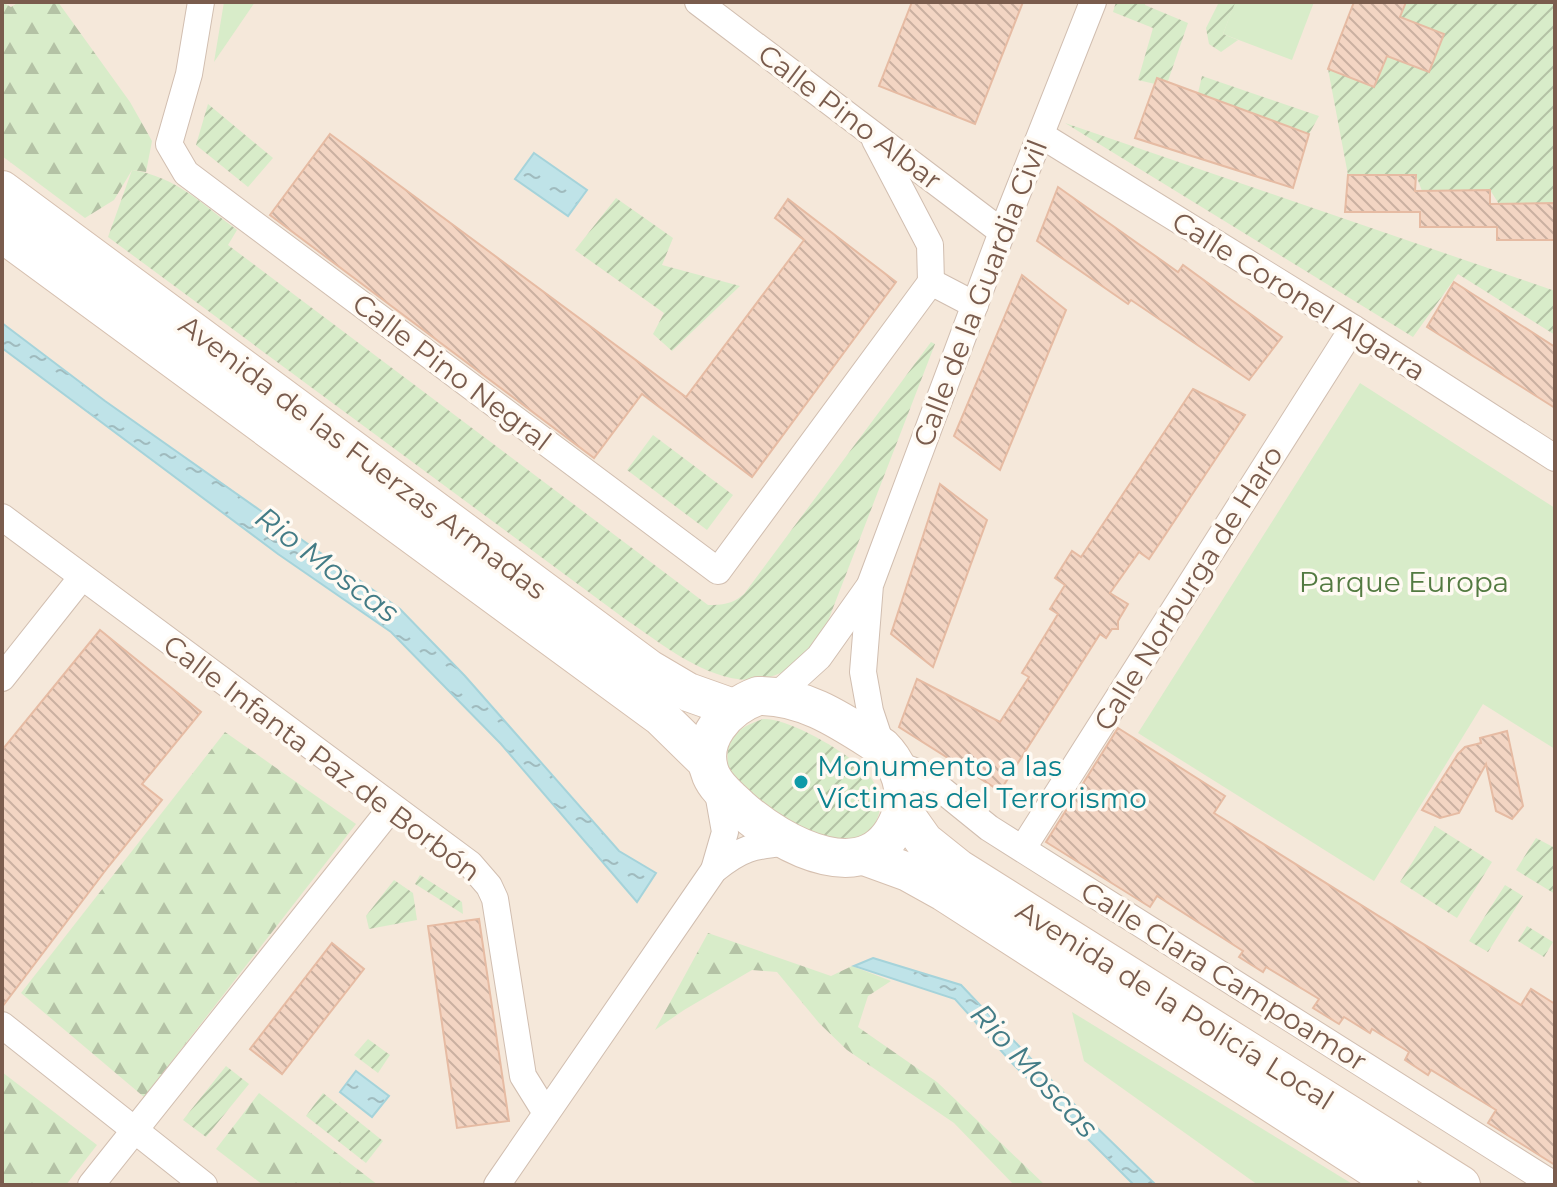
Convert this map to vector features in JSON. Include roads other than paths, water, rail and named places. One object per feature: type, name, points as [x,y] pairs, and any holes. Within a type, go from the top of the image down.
[{"type":"main road","name":"Avenida de las Fuerzas Armadas","points":[[2,190],[649,669],[688,692],[733,708]]},
{"type":"main road","name":"Avenida de las Fuerzas Armadas","points":[[2,233],[661,717],[712,774]]},
{"type":"main road","points":[[758,696],[776,696],[792,699],[825,713],[890,756],[902,784],[902,810],[887,837],[864,856],[843,859],[827,857],[791,842],[752,818],[712,774],[711,738],[733,708],[758,696]]},
{"type":"main road","name":"Avenida de la Policía Local","points":[[902,810],[924,841],[968,875],[1461,1185]]},
{"type":"main road","name":"Avenida de la Policía Local","points":[[864,856],[908,872],[944,892],[1399,1185]]},
{"type":"street","name":"Calle Pino Negral","points":[[201,2],[189,74],[169,144],[186,173],[718,571]]},
{"type":"street","name":"Calle Pino Albar","points":[[698,2],[1002,232]]},
{"type":"street","name":"Calle de la Guardia Civil","points":[[776,696],[819,657],[870,585],[1002,232],[1093,2]]},
{"type":"street","points":[[871,133],[930,245],[931,282],[975,305]]},
{"type":"street","name":"Calle Coronel Algarra","points":[[1041,135],[1353,328],[1555,458]]},
{"type":"street","name":"Calle de la Guardia Civil","points":[[718,571],[931,282]]},
{"type":"street","name":"Calle Norburga de Haro","points":[[1023,848],[1353,328]]},
{"type":"street","name":"Calle Infanta Paz de Borbón","points":[[2,517],[470,864],[489,886],[499,916],[523,1076],[546,1113]]},
{"type":"street","points":[[2,678],[82,577]]},
{"type":"street","name":"Calle de la Guardia Civil","points":[[870,585],[863,672],[870,711],[890,756]]},
{"type":"street","name":"Calle Clara Campoamor","points":[[890,756],[921,773],[989,828],[1554,1185]]},
{"type":"street","points":[[497,1185],[714,870],[725,832],[712,774]]},
{"type":"street","points":[[91,1185],[392,807]]},
{"type":"street","points":[[714,870],[752,846],[791,842]]},
{"type":"street","points":[[2,1025],[204,1185]]},
{"type":"water","points":[[534,153],[587,190],[568,216],[515,179]]},
{"type":"water","name":"Rio Moscas","points":[[2,323],[105,401],[400,609],[465,676],[619,851],[656,873],[637,902],[501,744],[391,632],[278,554],[2,348]]},
{"type":"water","name":"Rio Moscas","points":[[873,958],[961,985],[1089,1120],[1156,1185],[1134,1185],[1013,1064],[955,999],[854,966]]},
{"type":"water","points":[[356,1071],[389,1096],[372,1117],[340,1092]]},
{"type":"place","name":"Monumento a las Víctimas del Terrorismo","points":[[801,782]]},
{"type":"park label","name":"Parque Europa","points":[[1404,582]]}]
